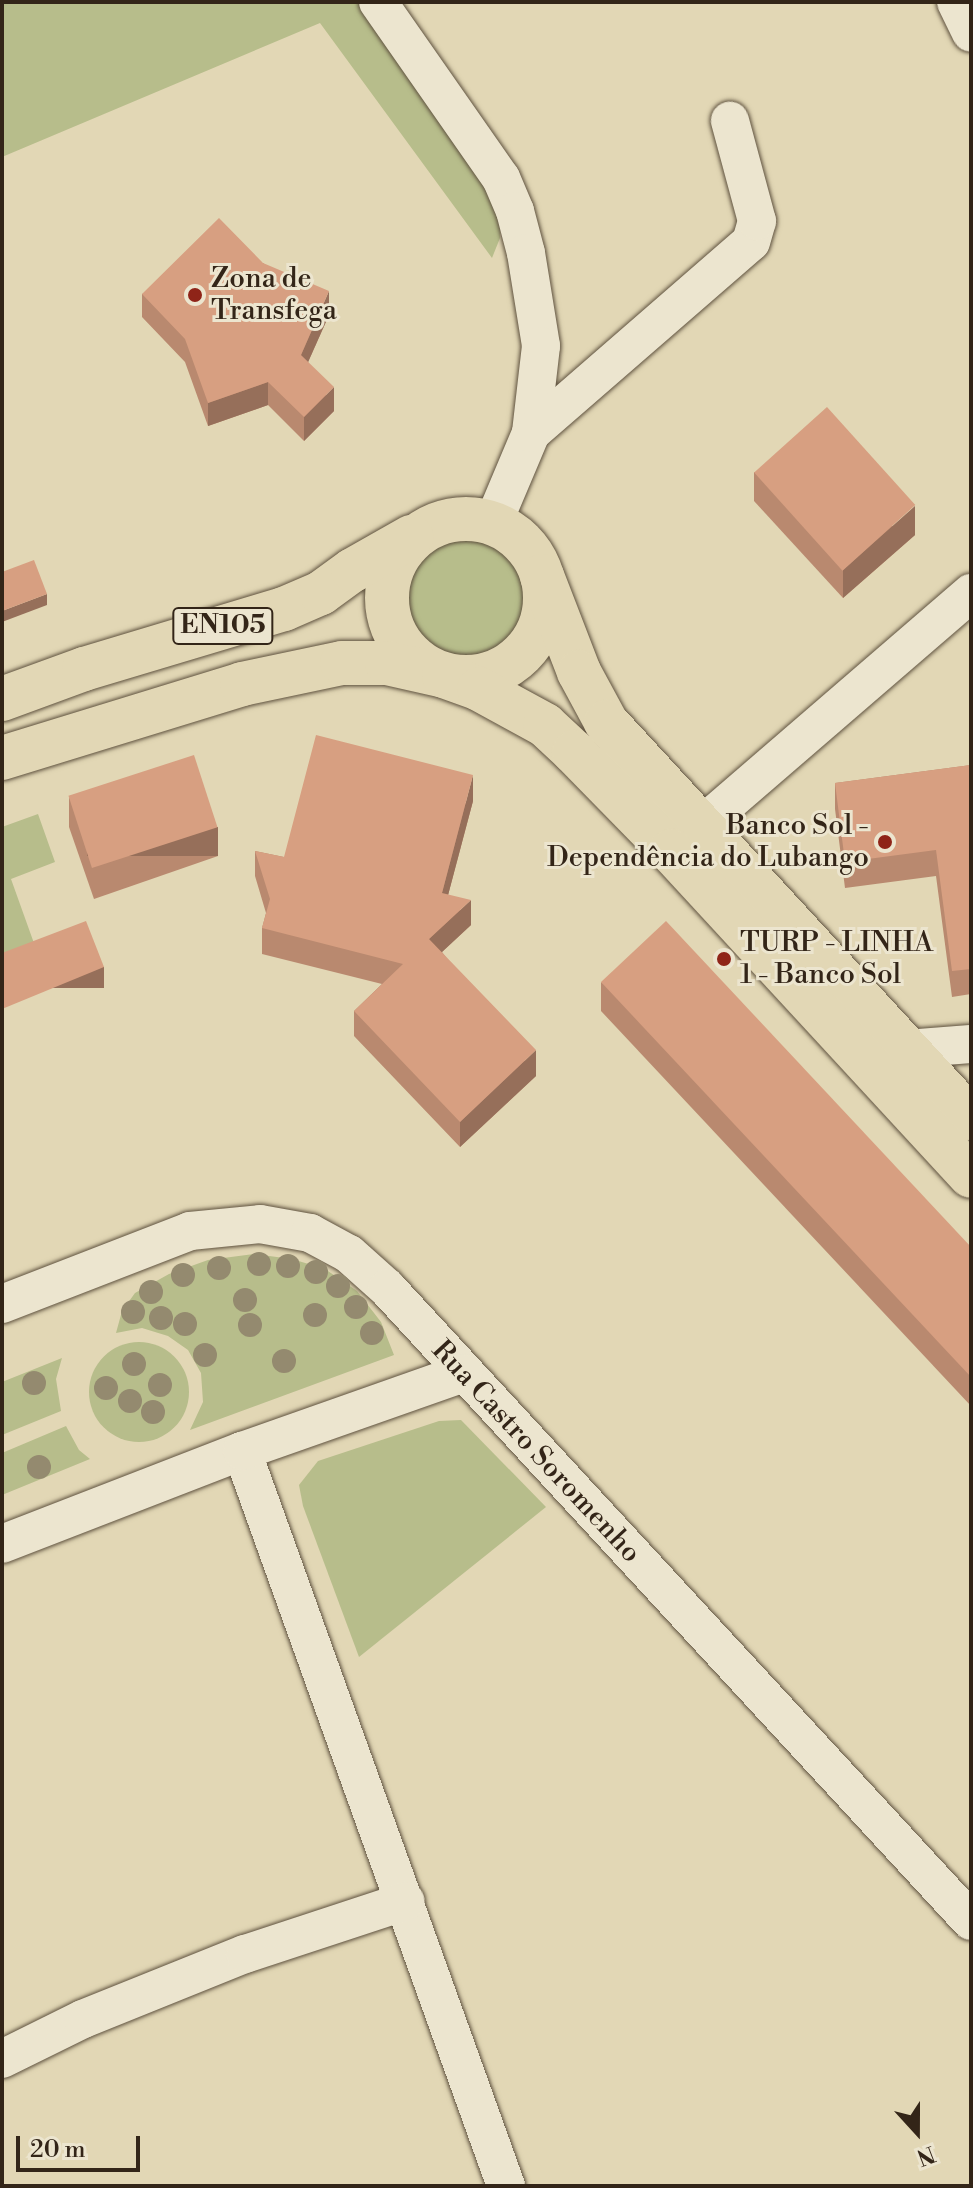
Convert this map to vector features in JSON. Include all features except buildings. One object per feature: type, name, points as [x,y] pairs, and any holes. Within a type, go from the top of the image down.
[{"type":"main road","name":"EN105","points":[[2,699],[84,669],[284,609],[321,593],[381,552],[431,526],[451,520],[473,519],[493,523]]},
{"type":"main road","points":[[493,523],[524,544],[542,576],[579,672],[606,722],[971,1119]]},
{"type":"main road","name":"EN105","points":[[431,526],[413,538],[399,554],[390,574],[388,616],[395,636],[408,653],[444,676],[487,674],[522,653],[543,617],[542,576]]},
{"type":"main road","name":"EN105","points":[[2,758],[289,671],[342,663],[387,663],[444,676],[514,705],[545,725],[671,851],[971,1176]]},
{"type":"street","points":[[378,2],[501,178],[515,211],[534,290],[541,346],[531,433],[493,523]]},
{"type":"street","points":[[956,2],[971,33]]},
{"type":"street","points":[[531,433],[751,242],[757,221],[730,121]]},
{"type":"street","points":[[701,826],[971,593]]},
{"type":"street","points":[[906,1049],[971,1044]]},
{"type":"street","name":"Rua Castro Soromenho","points":[[2,1304],[190,1231],[260,1224],[310,1233],[349,1254],[387,1288],[971,1921]]},
{"type":"street","points":[[2,1544],[242,1451],[463,1373]]},
{"type":"street","points":[[242,1451],[506,2186]]},
{"type":"street","points":[[2,2059],[83,2019],[245,1954],[406,1901]]},
{"type":"green space","points":[[2,2],[367,2],[491,179],[500,222],[500,238],[492,258],[320,23],[2,157]]},
{"type":"green space","points":[[464,534],[488,539],[509,553],[523,574],[528,598],[523,622],[509,643],[488,657],[464,662],[440,657],[419,643],[405,622],[400,598],[405,574],[419,553],[440,539]]},
{"type":"green space","points":[[38,814],[55,862],[11,879],[35,946],[2,958],[2,827]]},
{"type":"green space","points":[[254,1254],[292,1259],[325,1269],[357,1291],[381,1322],[394,1355],[190,1430],[203,1402],[201,1373],[188,1350],[168,1336],[142,1328],[116,1333],[122,1311],[135,1293],[169,1274],[208,1260]]},
{"type":"green space","points":[[139,1342],[158,1346],[174,1357],[185,1373],[189,1392],[185,1411],[174,1427],[158,1438],[139,1442],[120,1438],[104,1427],[93,1411],[89,1392],[93,1373],[104,1357],[120,1346]]},
{"type":"green space","points":[[62,1358],[56,1379],[61,1411],[2,1435],[2,1382]]},
{"type":"green space","points":[[461,1420],[546,1507],[359,1657],[303,1506],[299,1485],[318,1461],[439,1421]]},
{"type":"green space","points":[[66,1426],[79,1450],[90,1459],[2,1495],[2,1453]]},
{"type":"place","name":"Zona de Transfega","points":[[195,295]]},
{"type":"place","name":"Banco Sol - Dependência do Lubango","points":[[885,842]]},
{"type":"place","name":"TURP - LINHA 1 - Banco Sol","points":[[724,959]]}]
